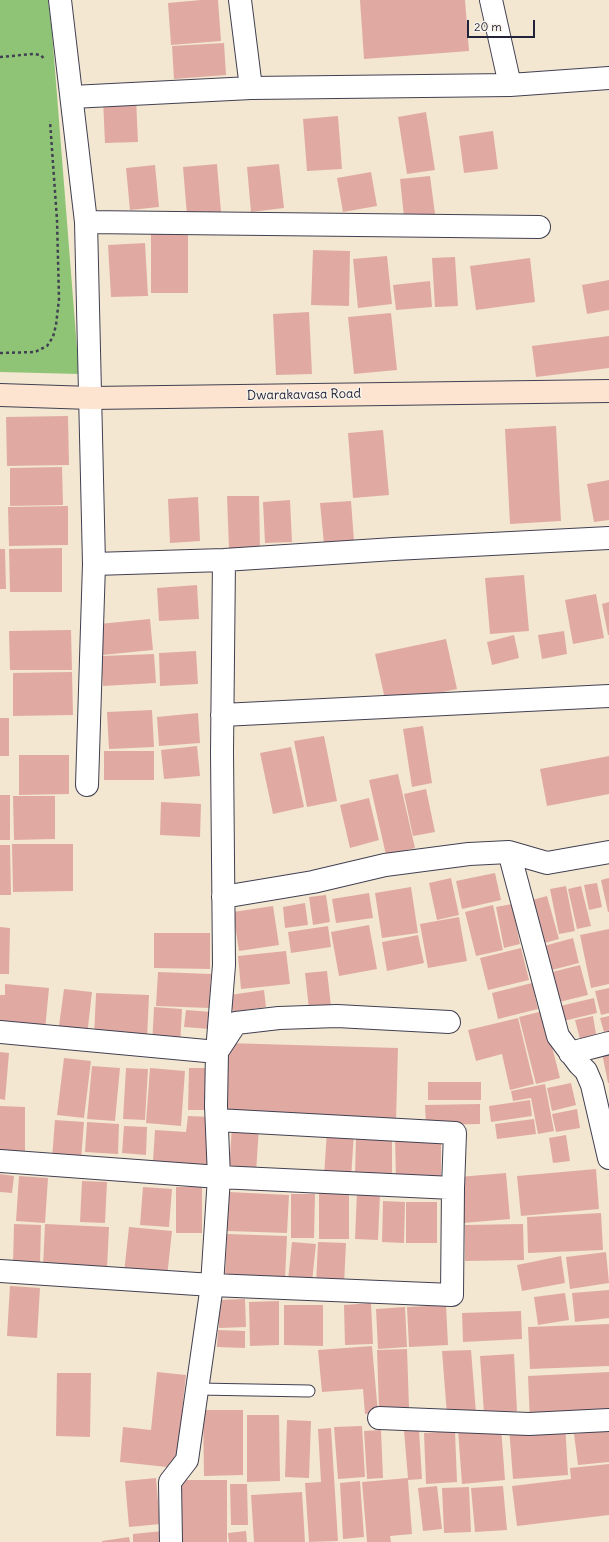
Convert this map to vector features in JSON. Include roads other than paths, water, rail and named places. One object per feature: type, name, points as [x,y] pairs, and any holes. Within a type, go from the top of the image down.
[{"type":"street","points":[[60,0],[86,222],[94,564],[87,785]]},
{"type":"street","points":[[240,0],[251,88]]},
{"type":"street","points":[[491,0],[510,85]]},
{"type":"street","points":[[72,98],[251,88],[510,85],[609,78]]},
{"type":"street","points":[[86,222],[539,227]]},
{"type":"street","name":"Dwarakavasa Road","points":[[0,395],[91,398],[609,391]]},
{"type":"street","points":[[94,564],[224,560],[394,549],[609,538]]},
{"type":"street","points":[[171,1542],[170,1482],[187,1460],[212,1285],[220,1177],[217,1120],[217,1052],[224,965],[222,715],[224,560]]},
{"type":"street","points":[[222,715],[609,696]]},
{"type":"street","points":[[223,896],[312,882],[386,865],[469,854],[509,852],[547,863],[609,852]]},
{"type":"street","points":[[509,852],[558,1036],[570,1053],[586,1071],[592,1085],[609,1158]]},
{"type":"street","points":[[217,1052],[236,1022],[278,1018],[337,1016],[448,1022]]},
{"type":"street","points":[[0,1032],[217,1052]]},
{"type":"street","points":[[570,1053],[609,1043]]},
{"type":"street","points":[[0,1271],[212,1285],[452,1295],[454,1133],[217,1120]]},
{"type":"street","points":[[0,1161],[220,1177],[453,1188]]},
{"type":"street","points":[[379,1418],[529,1424],[609,1420]]},
{"type":"lane","points":[[198,1389],[310,1391]]}]
